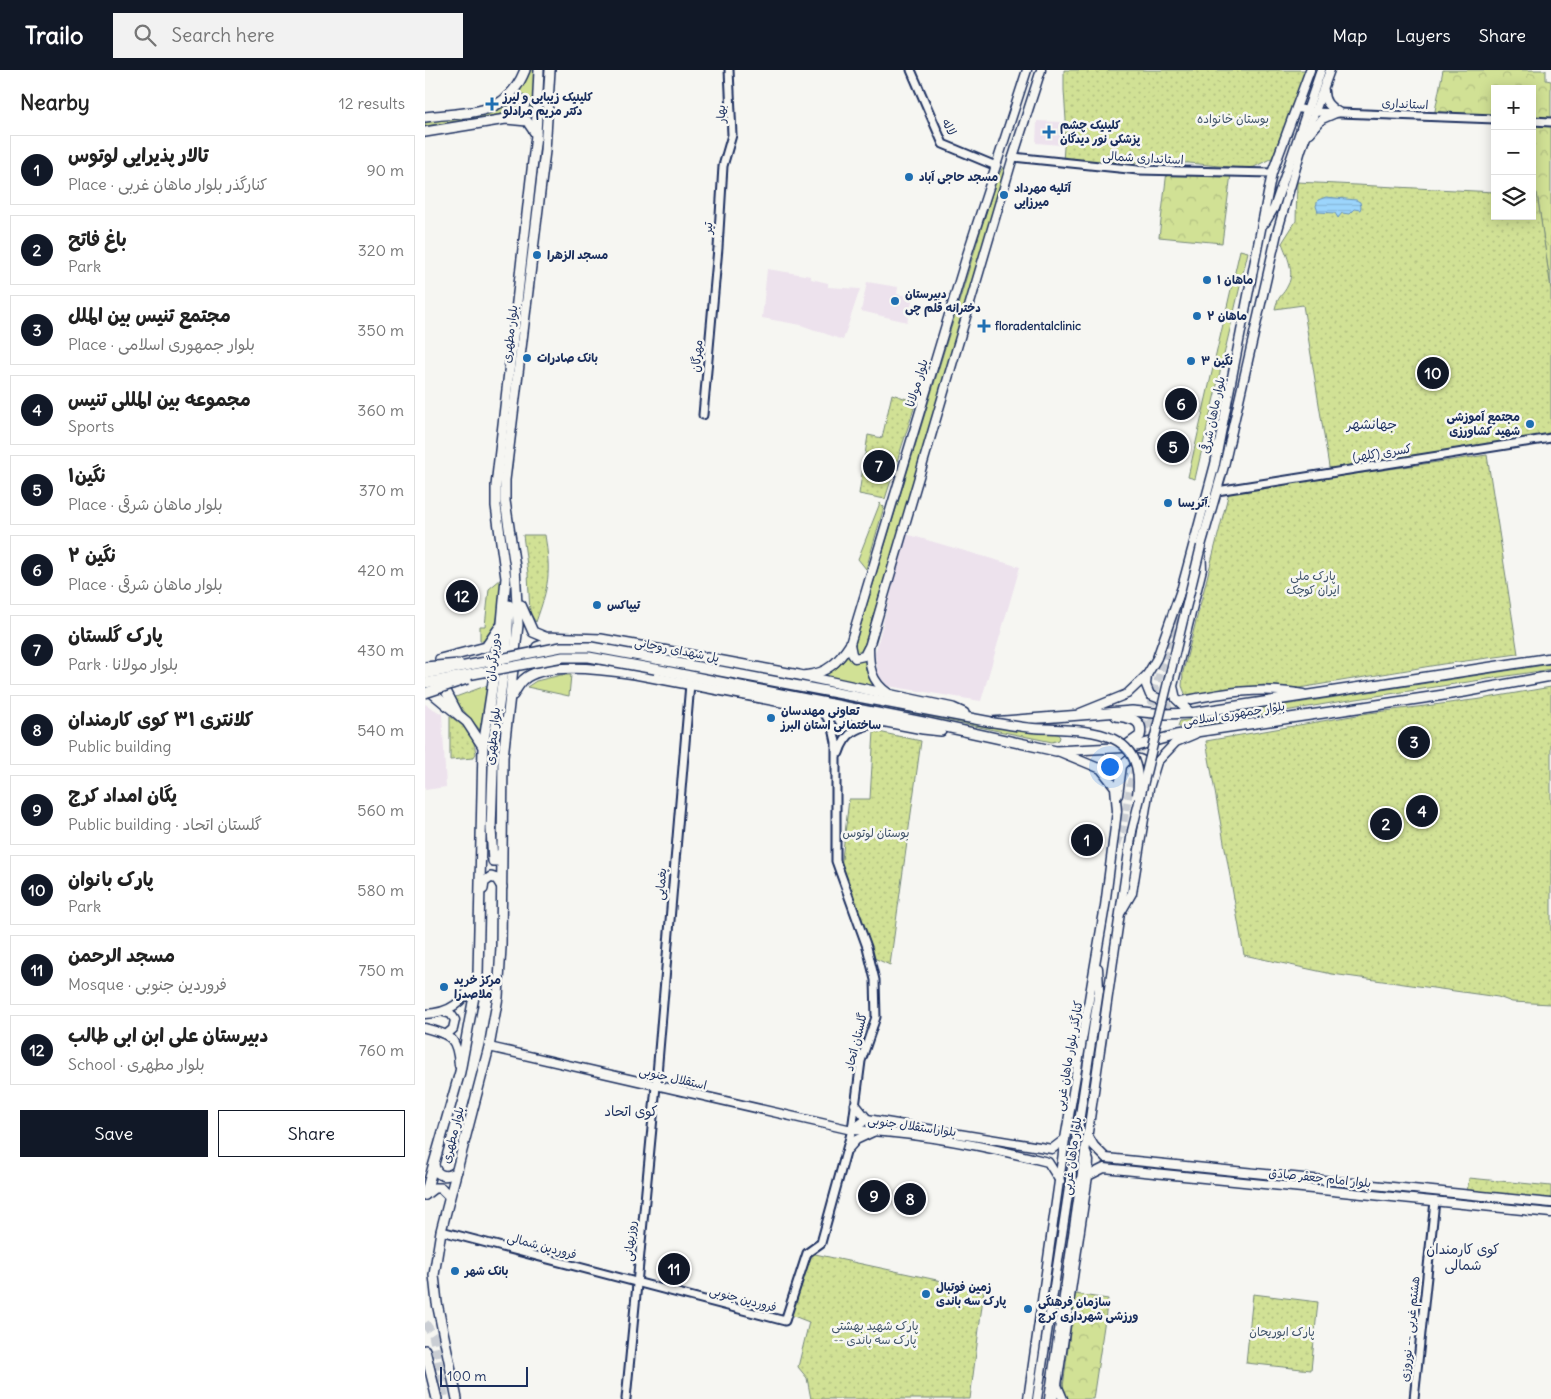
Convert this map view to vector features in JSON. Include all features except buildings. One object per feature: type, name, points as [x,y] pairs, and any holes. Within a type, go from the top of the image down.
[{"type":"main road","points":[[503,102],[513,94],[525,70]]},
{"type":"main road","name":"بلوار مطهری","points":[[425,1195],[460,1072],[478,975],[483,747],[502,623],[506,578],[496,506],[496,486],[536,135],[539,70]]},
{"type":"main road","name":"بلوار مطهری","points":[[457,1399],[437,1303],[434,1275],[441,1231],[489,1047],[500,973],[503,757],[517,647],[519,600],[505,501],[505,480],[545,151],[550,70]]},
{"type":"main road","name":"بلوار مولانا","points":[[799,675],[825,671],[837,663],[851,644],[868,580],[1027,70]]},
{"type":"main road","points":[[851,644],[852,654],[855,658],[864,656],[869,646],[1013,157],[1041,70]]},
{"type":"main road","name":"بلوار ماهان شرقی","points":[[1071,717],[1119,698],[1147,675],[1157,658],[1182,587],[1213,471],[1272,173],[1310,70]]},
{"type":"main road","points":[[1263,226],[1274,208],[1305,110],[1321,70]]},
{"type":"main road","name":"بلوار ماهان شرقی","points":[[1173,681],[1202,570],[1201,546],[1217,492],[1277,233],[1301,150],[1330,70]]},
{"type":"main road","points":[[1324,85],[1324,99],[1329,106],[1338,112]]},
{"type":"main road","points":[[425,117],[489,108],[517,98],[525,104],[523,111],[506,119]]},
{"type":"main road","points":[[1301,150],[1314,127],[1322,118],[1338,112]]},
{"type":"main road","points":[[425,132],[506,119],[527,121],[536,135]]},
{"type":"main road","points":[[1132,831],[1201,546]]},
{"type":"main road","name":"دوربرگردان","points":[[502,852],[498,861],[493,861],[491,858],[494,739],[509,623],[509,595],[506,578]]},
{"type":"main road","points":[[519,600],[533,632],[545,637],[601,639],[799,675],[953,708],[970,717]]},
{"type":"main road","points":[[457,712],[447,693],[440,659],[487,647],[502,623]]},
{"type":"main road","points":[[556,670],[537,668],[533,664],[533,654],[537,647],[559,639]]},
{"type":"main road","points":[[869,646],[872,677],[890,695]]},
{"type":"main road","name":"پل شهدای روحانی","points":[[425,674],[561,647],[591,647],[924,709]]},
{"type":"main road","name":"پل شهدای روحانی","points":[[425,683],[563,657],[589,658],[923,722]]},
{"type":"main road","name":"بلوار جمهوری اسلامی","points":[[924,709],[991,722],[1143,711],[1179,714],[1551,658]]},
{"type":"main road","points":[[425,667],[447,664],[474,665]]},
{"type":"main road","points":[[508,710],[514,693],[528,677],[556,670],[581,668],[611,670],[689,684],[923,730],[969,734]]},
{"type":"main road","points":[[425,693],[455,685],[480,673]]},
{"type":"main road","points":[[1147,675],[1147,691],[1155,698],[1166,697],[1169,694],[1173,681]]},
{"type":"main road","name":"بلوار جمهوری اسلامی","points":[[923,722],[969,734],[1056,751],[1103,750],[1133,747],[1176,735],[1464,692],[1551,676]]},
{"type":"main road","points":[[1173,681],[1176,699],[1191,713]]},
{"type":"main road","points":[[425,687],[457,712],[475,731],[483,747]]},
{"type":"main road","points":[[1182,701],[1258,689],[1305,695]]},
{"type":"main road","points":[[1103,750],[1132,743],[1140,736],[1142,729],[1140,723],[1135,719],[1105,714]]},
{"type":"main road","points":[[1176,735],[1165,733],[1160,726],[1163,719],[1179,714]]},
{"type":"main road","points":[[991,722],[1033,728],[1092,731],[1105,734],[1118,742],[1127,751],[1137,776],[1132,831]]},
{"type":"main road","name":"بلوار ماهان غربی","points":[[1119,916],[1132,893],[1149,788],[1157,762],[1169,748],[1203,731]]},
{"type":"main road","name":"کنارگذر بلوار ماهان غربی","points":[[1030,1399],[1065,1138],[1112,860],[1117,811],[1115,787],[1101,769],[1056,751]]},
{"type":"main road","points":[[1117,811],[1121,773],[1125,762],[1136,758],[1145,760],[1149,773],[1149,788]]},
{"type":"main road","name":"بلوار ماهان غربی","points":[[1049,1399],[1132,831]]},
{"type":"main road","points":[[481,897],[484,882],[489,878],[497,879],[502,887]]},
{"type":"main road","name":"بلوار ماهان غربی","points":[[1030,1399],[1070,1179],[1099,990],[1097,948]]},
{"type":"main road","points":[[444,1012],[460,1003],[478,975]]},
{"type":"main road","points":[[425,1014],[444,1012],[451,1014],[455,1020],[453,1029],[447,1034]]},
{"type":"main road","points":[[425,1028],[447,1034],[455,1041],[459,1052],[460,1072]]},
{"type":"main road","name":"استقلال جنوبی","points":[[489,1047],[852,1130]]},
{"type":"main road","points":[[855,1104],[867,1119]]},
{"type":"main road","name":"بلواراستقلال جنوبی","points":[[852,1130],[867,1119],[1052,1149]]},
{"type":"main road","points":[[1068,1123],[1070,1179]]},
{"type":"main road","name":"بلواراستقلال جنوبی","points":[[852,1130],[877,1131],[1006,1152],[1048,1162]]},
{"type":"main road","points":[[847,1149],[856,1140],[877,1131]]},
{"type":"main road","name":"بلوار امام جعفر صادق","points":[[1087,1134],[1094,1146],[1106,1158],[1551,1203]]},
{"type":"main road","points":[[1060,1181],[1048,1162],[1054,1154],[1052,1149],[1065,1138]]},
{"type":"main road","points":[[1053,1399],[1057,1385],[1088,1176],[1089,1161],[1085,1148]]},
{"type":"main road","points":[[434,1165],[435,1169],[444,1176],[457,1171]]},
{"type":"main road","name":"بلوار امام جعفر صادق","points":[[1088,1176],[1104,1168],[1551,1213]]},
{"type":"main road","points":[[1333,1191],[1340,1182]]},
{"type":"main road","points":[[425,1195],[434,1188],[441,1188],[449,1196],[449,1203]]},
{"type":"main road","points":[[425,1350],[437,1399]]},
{"type":"main road","points":[[1057,1385],[1063,1399]]},
{"type":"street","name":"بهار","points":[[725,157],[732,135],[729,70]]},
{"type":"street","name":"لاله","points":[[911,70],[943,144],[996,166]]},
{"type":"street","name":"استانداری","points":[[1296,108],[1314,112],[1491,119]]},
{"type":"street","points":[[1536,121],[1551,122]]},
{"type":"street","name":"تیر","points":[[714,299],[725,157]]},
{"type":"street","name":"استانداری شمالی","points":[[1013,157],[1138,170],[1272,173]]},
{"type":"street","name":"مهرگان","points":[[703,415],[714,299]]},
{"type":"street","name":"کسری (کلهر)","points":[[1217,492],[1551,438]]},
{"type":"street","name":"یغمایی","points":[[656,1086],[689,684]]},
{"type":"street","name":"گلستان اتحاد","points":[[785,1321],[807,1253],[821,1243],[852,1130],[861,1061],[876,1017],[875,980],[867,947],[836,860],[837,758],[833,728],[822,709]]},
{"type":"street","points":[[837,758],[842,742],[849,733],[859,728],[883,722]]},
{"type":"street","name":"روزبهانی","points":[[626,1399],[656,1086]]},
{"type":"street","name":"هشتم غربی -- نوروزی","points":[[1414,1399],[1435,1201]]},
{"type":"street","name":"فروردین شمالی","points":[[441,1231],[637,1282]]},
{"type":"street","name":"فروردین جنوبی","points":[[637,1282],[785,1321]]},
{"type":"shaded area","name":"کلینیک چشم پزشکی نور دیدگان","points":[[1037,121],[1062,122],[1061,145],[1036,143]]},
{"type":"shaded area","points":[[767,269],[811,276],[811,279],[828,283],[828,287],[860,289],[843,340],[801,325],[762,318]]},
{"type":"shaded area","points":[[867,282],[898,287],[897,294],[913,297],[907,322],[861,311]]},
{"type":"shaded area","points":[[906,534],[1020,567],[981,701],[888,686],[878,675],[875,654]]},
{"type":"shaded area","points":[[425,704],[442,714],[446,787],[425,790]]},
{"type":"green space","points":[[528,70],[535,70],[532,116],[528,116],[525,98],[519,93]]},
{"type":"green space","name":"بوستان خانواده","points":[[1064,70],[1307,70],[1272,158],[1250,169],[1189,163],[1063,161],[1066,120]]},
{"type":"green space","points":[[1443,70],[1546,70],[1546,80],[1551,81],[1551,289],[1536,194],[1536,85],[1491,85],[1491,119],[1434,116]]},
{"type":"green space","points":[[517,102],[521,109],[515,112],[425,126],[425,123],[493,112]]},
{"type":"green space","points":[[1003,167],[1007,171],[865,643],[862,652],[857,653],[854,649],[858,634],[996,180]]},
{"type":"green space","points":[[1167,171],[1231,174],[1222,243],[1159,237]]},
{"type":"green space","points":[[1297,182],[1491,192],[1491,220],[1536,220],[1537,193],[1551,289],[1551,438],[1330,473],[1303,305],[1275,309],[1291,275],[1290,264],[1282,243],[1296,221]]},
{"type":"green space","points":[[1240,250],[1248,252],[1195,479],[1188,477]]},
{"type":"green space","points":[[892,394],[916,402],[885,499],[859,494],[868,435],[882,438]]},
{"type":"green space","name":"پارک ملی ایران کوچک","points":[[1487,455],[1518,654],[1443,664],[1299,688],[1264,685],[1186,696],[1182,686],[1183,672],[1229,492]]},
{"type":"green space","points":[[880,503],[884,507],[866,569],[858,559]]},
{"type":"green space","points":[[523,535],[545,535],[548,579],[536,622],[530,614],[528,573]]},
{"type":"green space","points":[[501,579],[497,620],[486,641],[480,641],[480,626],[485,626],[489,589]]},
{"type":"green space","points":[[849,655],[854,661],[866,660],[868,677],[875,689],[819,677],[838,667]]},
{"type":"green space","points":[[1551,664],[1551,669],[1540,671],[1337,702],[1182,729],[1178,726],[1180,721]]},
{"type":"green space","points":[[561,675],[571,675],[569,696],[527,687],[536,681]]},
{"type":"green space","points":[[488,685],[480,730],[453,698]]},
{"type":"green space","points":[[1551,687],[1551,1004],[1512,1002],[1498,997],[1332,974],[1244,955],[1206,741],[1369,713],[1481,699]]},
{"type":"green space","points":[[897,710],[998,728],[1056,732],[1060,737],[1059,740],[1052,742]]},
{"type":"green space","points":[[450,716],[465,728],[471,736],[476,754],[473,758],[450,760]]},
{"type":"green space","name":"بوستان لوتوس","points":[[874,731],[921,741],[890,965],[874,958],[841,868],[849,799],[870,799]]},
{"type":"green space","points":[[1469,1178],[1551,1186],[1551,1201],[1467,1193]]},
{"type":"green space","name":"پارک شهید بهشتی -- پارک سه باندی","points":[[815,1254],[984,1290],[970,1399],[811,1399],[807,1378],[798,1367],[809,1322],[791,1315],[810,1258]]},
{"type":"green space","points":[[1075,1294],[1108,1299],[1093,1399],[1067,1399],[1063,1387]]},
{"type":"green space","name":"پارک ابوریحان","points":[[1253,1294],[1318,1302],[1311,1370],[1246,1363]]},
{"type":"water","points":[[1326,197],[1356,200],[1360,202],[1360,210],[1354,209],[1349,214],[1342,213],[1338,218],[1335,213],[1318,212],[1316,206],[1318,200]]},
{"type":"tunnel","points":[[1113,856],[1122,830],[1130,786],[1177,608]]},
{"type":"tunnel","points":[[1148,726],[1165,708],[1182,701]]},
{"type":"tunnel","points":[[425,1323],[433,1335],[445,1399]]},
{"type":"place","name":"کلینیک زیبایی و لیرز دکتر مریم مرادلو","points":[[492,104]]},
{"type":"place","name":"کلینیک چشم پزشکی نور دیدگان","points":[[1049,132]]},
{"type":"place","name":"مسجد حاجی آباد","points":[[909,177]]},
{"type":"place","name":"آتلیه مهرداد میرزایی","points":[[1004,195]]},
{"type":"place","name":"مسجد الزهرا","points":[[537,255]]},
{"type":"place","name":"ماهان ۱","points":[[1207,280]]},
{"type":"place","name":"دبیرستان دخترانه قلم چی","points":[[895,301]]},
{"type":"place","name":"ماهان ۲","points":[[1197,316]]},
{"type":"place","name":"floradentalclinic","points":[[984,326]]},
{"type":"place","name":"بانک صادرات","points":[[527,358]]},
{"type":"place","name":"نگین ۳","points":[[1191,361]]},
{"type":"place","name":"پارک بانوان","points":[[1433,373]]},
{"type":"place","name":"نگین ۲","points":[[1181,404]]},
{"type":"place","name":"مجتمع آموزشی شهید کشاورزی","points":[[1530,424]]},
{"type":"place","name":"نگین۱","points":[[1173,447]]},
{"type":"place","name":"پارک گلستان","points":[[879,466]]},
{"type":"place","name":"آتریسا.","points":[[1168,503]]},
{"type":"place","name":"دبیرستان علی ابن ابی طالب","points":[[462,596]]},
{"type":"place","name":"تیپاکس","points":[[597,605]]},
{"type":"place","name":"تعاونی مهندسان ساختمانی استان البرز","points":[[771,718]]},
{"type":"place","name":"مجتمع تنیس بین الملل","points":[[1414,742]]},
{"type":"place","name":"مجموعه بین المللی تنیس","points":[[1422,811]]},
{"type":"place","name":"باغ فاتح","points":[[1386,824]]},
{"type":"place","name":"تالار پذیرایی لوتوس","points":[[1087,840]]},
{"type":"place","name":"مرکز خرید ملاصدرا","points":[[444,987]]},
{"type":"place","name":"یگان امداد کرج","points":[[874,1196]]},
{"type":"place","name":"کلانتری ۳۱ کوی کارمندان","points":[[910,1199]]},
{"type":"place","name":"مسجد الرحمن","points":[[674,1269]]},
{"type":"place","name":"بانک شهر","points":[[455,1271]]},
{"type":"place","name":"زمین فوتبال پارک سه باندی","points":[[926,1294]]},
{"type":"place","name":"سازمان فرهنگی ورزشی شهرداری کرج","points":[[1028,1309]]},
{"type":"district","name":"جهانشهر","points":[[1372,424]]},
{"type":"district","name":"کوی اتحاد","points":[[631,1111]]},
{"type":"district","name":"کوی کارمندان شمالی","points":[[1463,1258]]}]
